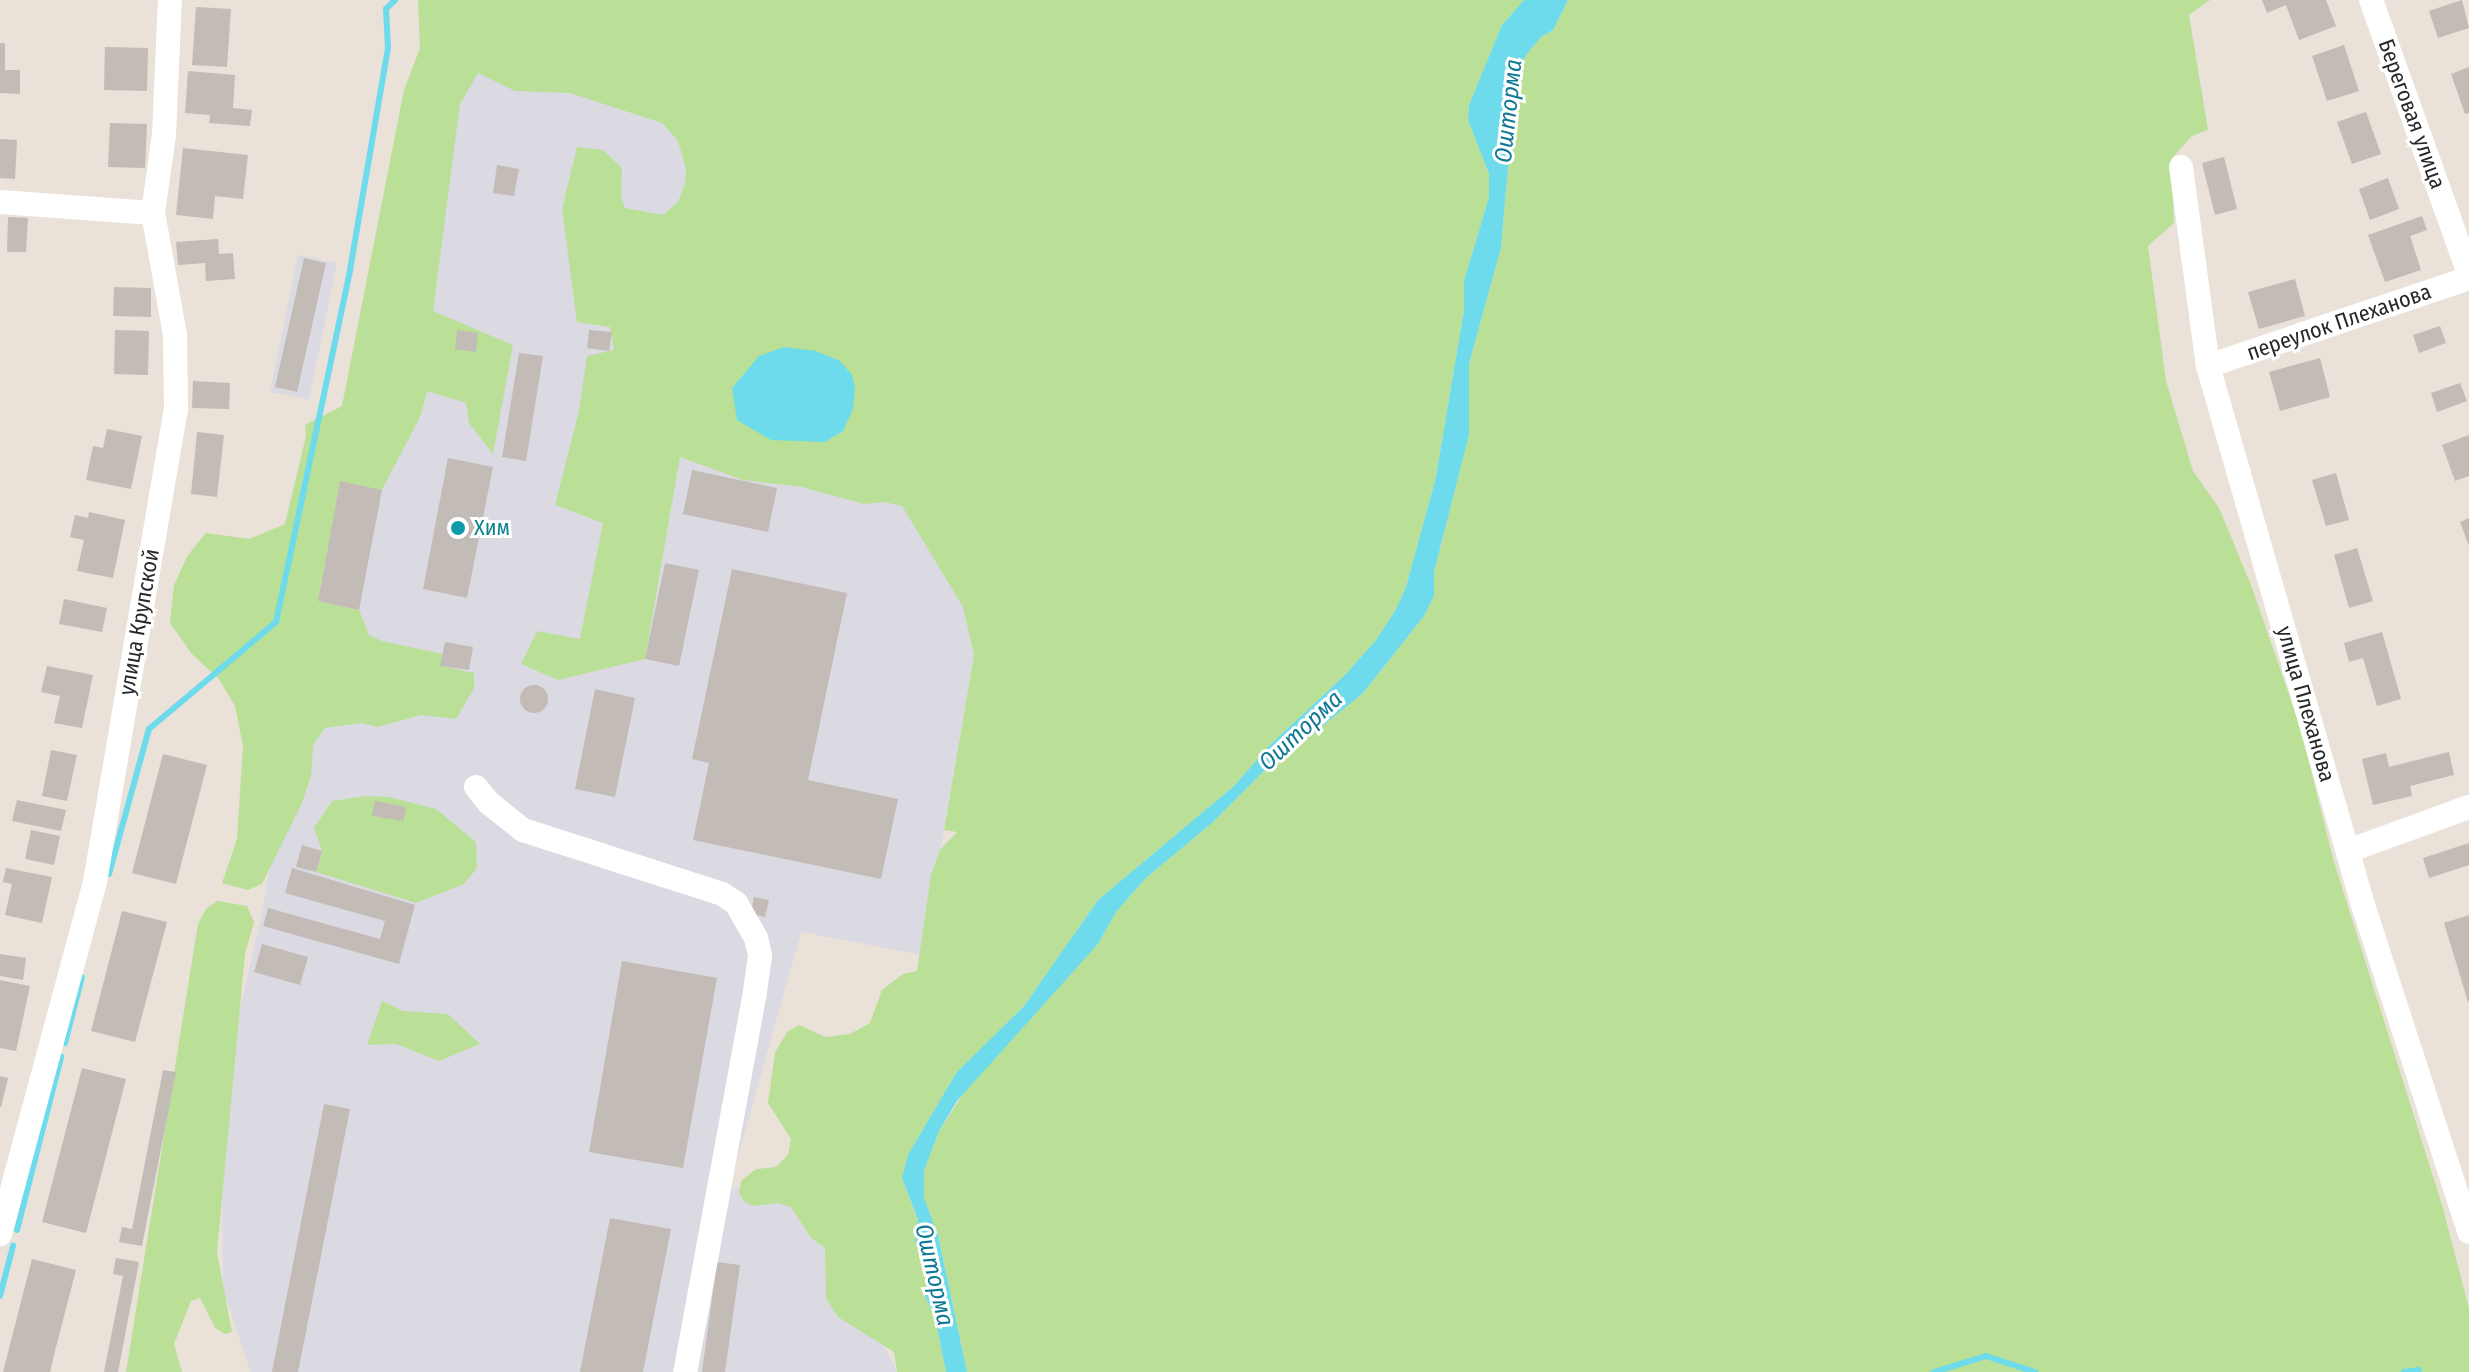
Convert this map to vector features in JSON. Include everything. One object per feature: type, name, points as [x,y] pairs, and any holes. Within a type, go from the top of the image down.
[{"type":"street","name":"улица Крупской","points":[[0,1234],[95,882],[176,409],[175,335],[153,213],[164,135],[170,0]]},
{"type":"street","name":"Береговая улица","points":[[2371,0],[2469,276]]},
{"type":"street","name":"улица Плеханова","points":[[2181,167],[2208,366],[2348,851],[2469,1232]]},
{"type":"street","points":[[0,202],[153,213]]},
{"type":"street","name":"переулок Плеханова","points":[[2208,366],[2469,276]]},
{"type":"street","points":[[476,787],[489,803],[523,830],[722,894],[736,903],[756,938],[760,956],[755,992],[685,1372]]},
{"type":"street","points":[[2348,851],[2469,807]]},
{"type":"shaded area","points":[[429,30],[746,101],[680,456],[903,506],[964,607],[974,655],[922,955],[801,932],[729,1189],[819,1191],[877,1334],[898,1372],[251,1372],[223,1289],[222,1168],[230,1053],[262,913],[312,633]]},
{"type":"shaded area","points":[[298,255],[337,263],[309,400],[270,392]]},
{"type":"green space","points":[[418,0],[1524,0],[1502,25],[1469,105],[1468,120],[1489,174],[1489,197],[1464,281],[1464,310],[1436,477],[1406,587],[1395,611],[1376,640],[1346,674],[1270,745],[1234,786],[1098,900],[1024,1006],[956,1073],[908,1155],[902,1178],[918,1221],[915,1241],[928,1271],[925,1296],[935,1317],[946,1372],[897,1372],[894,1352],[838,1317],[826,1298],[825,1248],[811,1238],[791,1207],[778,1203],[753,1206],[745,1202],[739,1193],[741,1181],[756,1169],[776,1167],[788,1155],[791,1139],[768,1103],[775,1053],[787,1032],[799,1025],[825,1037],[850,1034],[870,1023],[882,990],[903,974],[917,971],[931,875],[940,850],[957,832],[944,830],[974,655],[963,607],[902,506],[884,502],[864,504],[802,487],[743,480],[680,457],[645,659],[558,680],[521,664],[537,631],[580,639],[603,523],[555,505],[579,411],[587,356],[614,350],[610,327],[577,322],[562,209],[577,147],[603,150],[622,168],[621,197],[625,208],[663,215],[678,202],[685,184],[686,169],[678,141],[662,123],[570,93],[515,91],[478,73],[460,104],[433,311],[513,345],[493,454],[469,423],[466,403],[427,391],[421,415],[382,490],[340,482],[318,601],[359,610],[369,635],[382,641],[443,654],[441,666],[474,673],[474,688],[456,719],[421,715],[378,727],[361,723],[325,728],[313,745],[311,776],[302,803],[262,884],[248,890],[222,883],[237,839],[243,746],[235,706],[219,679],[192,654],[170,623],[174,585],[188,555],[206,533],[249,539],[285,524],[306,436],[305,425],[342,406],[404,90],[420,48]]},
{"type":"green space","points":[[1568,0],[2210,0],[2189,15],[2208,130],[2192,136],[2171,159],[2174,223],[2148,246],[2166,381],[2193,471],[2219,508],[2251,585],[2300,726],[2334,862],[2442,1205],[2469,1308],[2469,1372],[967,1372],[938,1235],[923,1198],[924,1171],[939,1131],[973,1079],[1098,944],[1116,912],[1146,878],[1212,823],[1280,755],[1309,737],[1363,693],[1424,616],[1434,596],[1434,572],[1469,435],[1469,364],[1501,248],[1516,76],[1526,55],[1541,37],[1553,30]]},
{"type":"green space","points":[[365,796],[389,797],[436,809],[476,842],[477,868],[464,884],[416,903],[316,872],[322,851],[314,828],[332,801]]},
{"type":"green space","points":[[217,901],[247,906],[254,922],[245,954],[217,1252],[232,1332],[225,1334],[215,1328],[200,1298],[191,1301],[174,1344],[182,1372],[126,1372],[198,924],[206,909]]},
{"type":"green space","points":[[382,1001],[403,1011],[448,1014],[480,1044],[439,1061],[396,1044],[367,1045]]},
{"type":"water","name":"Ошторма","points":[[1524,0],[1568,0],[1553,30],[1541,37],[1526,55],[1516,76],[1501,248],[1469,364],[1469,435],[1434,572],[1434,596],[1424,616],[1363,693],[1309,737],[1280,755],[1212,823],[1146,878],[1116,912],[1098,944],[957,1101],[939,1131],[924,1171],[924,1198],[938,1235],[967,1372],[946,1372],[935,1317],[925,1296],[928,1271],[915,1241],[918,1220],[902,1178],[908,1155],[956,1073],[1024,1006],[1098,900],[1234,786],[1270,745],[1346,674],[1376,640],[1395,611],[1406,587],[1436,477],[1464,310],[1464,281],[1489,197],[1489,174],[1468,120],[1469,105],[1502,25]]},
{"type":"water","points":[[784,347],[816,351],[840,361],[852,375],[855,388],[853,409],[843,431],[825,442],[771,440],[737,420],[732,388],[759,356]]},
{"type":"building","points":[[2262,0],[2326,0],[2336,26],[2299,40],[2286,5],[2267,13]]},
{"type":"building","points":[[2462,0],[2469,28],[2438,38],[2429,11]]},
{"type":"building","points":[[196,7],[231,9],[227,67],[192,65]]},
{"type":"building","points":[[0,43],[5,43],[5,70],[20,70],[20,94],[0,93]]},
{"type":"building","points":[[2344,45],[2359,91],[2327,101],[2312,56]]},
{"type":"building","points":[[105,47],[148,48],[147,91],[104,90]]},
{"type":"building","points":[[2469,67],[2469,113],[2465,114],[2451,74]]},
{"type":"building","points":[[188,71],[235,75],[233,108],[252,110],[250,126],[209,123],[210,115],[185,113]]},
{"type":"building","points":[[2366,112],[2381,154],[2352,164],[2337,122]]},
{"type":"building","points":[[110,123],[147,124],[145,168],[108,167]]},
{"type":"building","points":[[0,139],[17,140],[15,179],[0,178]]},
{"type":"building","points":[[183,148],[248,155],[243,199],[215,196],[213,219],[176,215]]},
{"type":"building","points":[[2224,157],[2237,209],[2215,215],[2202,163]]},
{"type":"building","points":[[497,165],[519,169],[514,196],[493,193]]},
{"type":"building","points":[[2388,178],[2399,209],[2370,220],[2359,189]]},
{"type":"building","points":[[2422,216],[2427,230],[2410,236],[2421,270],[2385,282],[2368,235]]},
{"type":"building","points":[[8,217],[28,218],[26,252],[7,252]]},
{"type":"building","points":[[218,239],[219,254],[233,253],[235,279],[206,281],[205,263],[178,265],[176,242]]},
{"type":"building","points":[[304,258],[326,263],[297,392],[275,387]]},
{"type":"building","points":[[2295,279],[2305,316],[2259,329],[2248,292]]},
{"type":"building","points":[[114,287],[151,288],[151,317],[113,316]]},
{"type":"building","points":[[2440,326],[2446,343],[2419,353],[2413,335]]},
{"type":"building","points":[[115,330],[149,331],[148,375],[114,374]]},
{"type":"building","points":[[457,330],[478,333],[476,352],[455,349]]},
{"type":"building","points":[[589,330],[612,332],[609,351],[587,348]]},
{"type":"building","points":[[519,353],[543,356],[526,461],[502,457]]},
{"type":"building","points":[[2320,358],[2330,397],[2280,411],[2269,372]]},
{"type":"building","points":[[193,381],[230,383],[229,409],[192,408]]},
{"type":"building","points":[[2460,383],[2467,401],[2437,412],[2431,393]]},
{"type":"building","points":[[107,429],[142,436],[131,489],[86,480],[93,446],[103,448]]},
{"type":"building","points":[[197,432],[224,435],[217,497],[191,494]]},
{"type":"building","points":[[2469,435],[2469,476],[2455,481],[2442,445]]},
{"type":"building","name":"Хим","points":[[448,458],[493,467],[467,598],[423,589]]},
{"type":"building","points":[[692,470],[777,488],[768,532],[683,514]]},
{"type":"building","points":[[2336,473],[2349,520],[2326,526],[2312,480]]},
{"type":"building","points":[[340,481],[382,490],[359,610],[318,601]]},
{"type":"building","points":[[89,512],[125,520],[113,578],[77,571],[84,540],[70,537],[75,515],[88,518]]},
{"type":"building","points":[[2469,518],[2469,546],[2460,522]]},
{"type":"building","points":[[2357,548],[2373,601],[2349,608],[2334,555]]},
{"type":"building","points":[[665,563],[699,570],[679,666],[645,659]]},
{"type":"building","points":[[732,569],[847,593],[808,780],[898,799],[881,879],[693,840],[709,763],[692,759]]},
{"type":"building","points":[[64,599],[107,608],[102,632],[59,624]]},
{"type":"building","points":[[2382,632],[2401,699],[2377,706],[2363,658],[2349,662],[2344,643]]},
{"type":"building","points":[[445,642],[473,647],[469,670],[440,666]]},
{"type":"building","points":[[47,666],[93,675],[82,728],[54,723],[60,696],[41,692]]},
{"type":"building","points":[[534,685],[544,689],[548,699],[544,709],[534,713],[524,709],[520,699],[524,689]]},
{"type":"building","points":[[595,689],[635,698],[615,797],[575,789]]},
{"type":"building","points":[[51,750],[77,755],[67,801],[42,796]]},
{"type":"building","points":[[2449,752],[2454,775],[2410,786],[2412,796],[2373,805],[2362,759],[2386,753],[2389,767]]},
{"type":"building","points":[[163,754],[207,765],[176,884],[132,873]]},
{"type":"building","points":[[17,800],[66,810],[61,831],[12,821]]},
{"type":"building","points":[[375,801],[406,807],[403,821],[372,816]]},
{"type":"building","points":[[31,830],[60,836],[54,865],[25,859]]},
{"type":"building","points":[[2469,843],[2469,865],[2429,878],[2423,858]]},
{"type":"building","points":[[302,845],[322,851],[316,872],[296,867]]},
{"type":"building","points":[[6,868],[52,877],[42,923],[5,915],[12,884],[3,882]]},
{"type":"building","points":[[292,868],[415,905],[399,964],[263,926],[268,908],[380,939],[385,921],[285,893]]},
{"type":"building","points":[[754,897],[769,900],[765,917],[751,914]]},
{"type":"building","points":[[122,911],[167,922],[135,1042],[91,1031]]},
{"type":"building","points":[[2469,915],[2469,1002],[2468,1002],[2444,923]]},
{"type":"building","points":[[262,944],[308,957],[300,985],[254,972]]},
{"type":"building","points":[[0,954],[26,958],[23,980],[0,976]]},
{"type":"building","points":[[622,961],[717,978],[683,1168],[589,1152]]},
{"type":"building","points":[[0,980],[30,986],[16,1051],[0,1048]]},
{"type":"building","points":[[82,1068],[126,1079],[86,1233],[42,1222]]},
{"type":"building","points":[[163,1070],[176,1072],[142,1246],[119,1242],[122,1227],[132,1229]]},
{"type":"building","points":[[0,1076],[8,1078],[1,1107],[0,1107]]},
{"type":"building","points":[[324,1104],[350,1109],[298,1372],[272,1372]]},
{"type":"building","points":[[610,1218],[671,1229],[643,1372],[580,1372]]},
{"type":"building","points":[[116,1258],[139,1262],[118,1372],[104,1372],[123,1276],[113,1274]]},
{"type":"building","points":[[32,1259],[76,1270],[50,1372],[3,1372]]},
{"type":"building","points":[[717,1262],[740,1265],[725,1372],[702,1372]]},
{"type":"waterway","points":[[109,874],[149,729],[276,622],[350,270],[388,48],[386,9],[395,0]]},
{"type":"waterway","points":[[65,1043],[82,977]]},
{"type":"waterway","points":[[17,1230],[61,1057]]},
{"type":"waterway","points":[[0,1296],[13,1246]]},
{"type":"waterway","points":[[1934,1372],[1986,1356],[2035,1372]]},
{"type":"waterway","points":[[2404,1372],[2419,1370]]},
{"type":"place","name":"Хим","points":[[458,528]]}]
